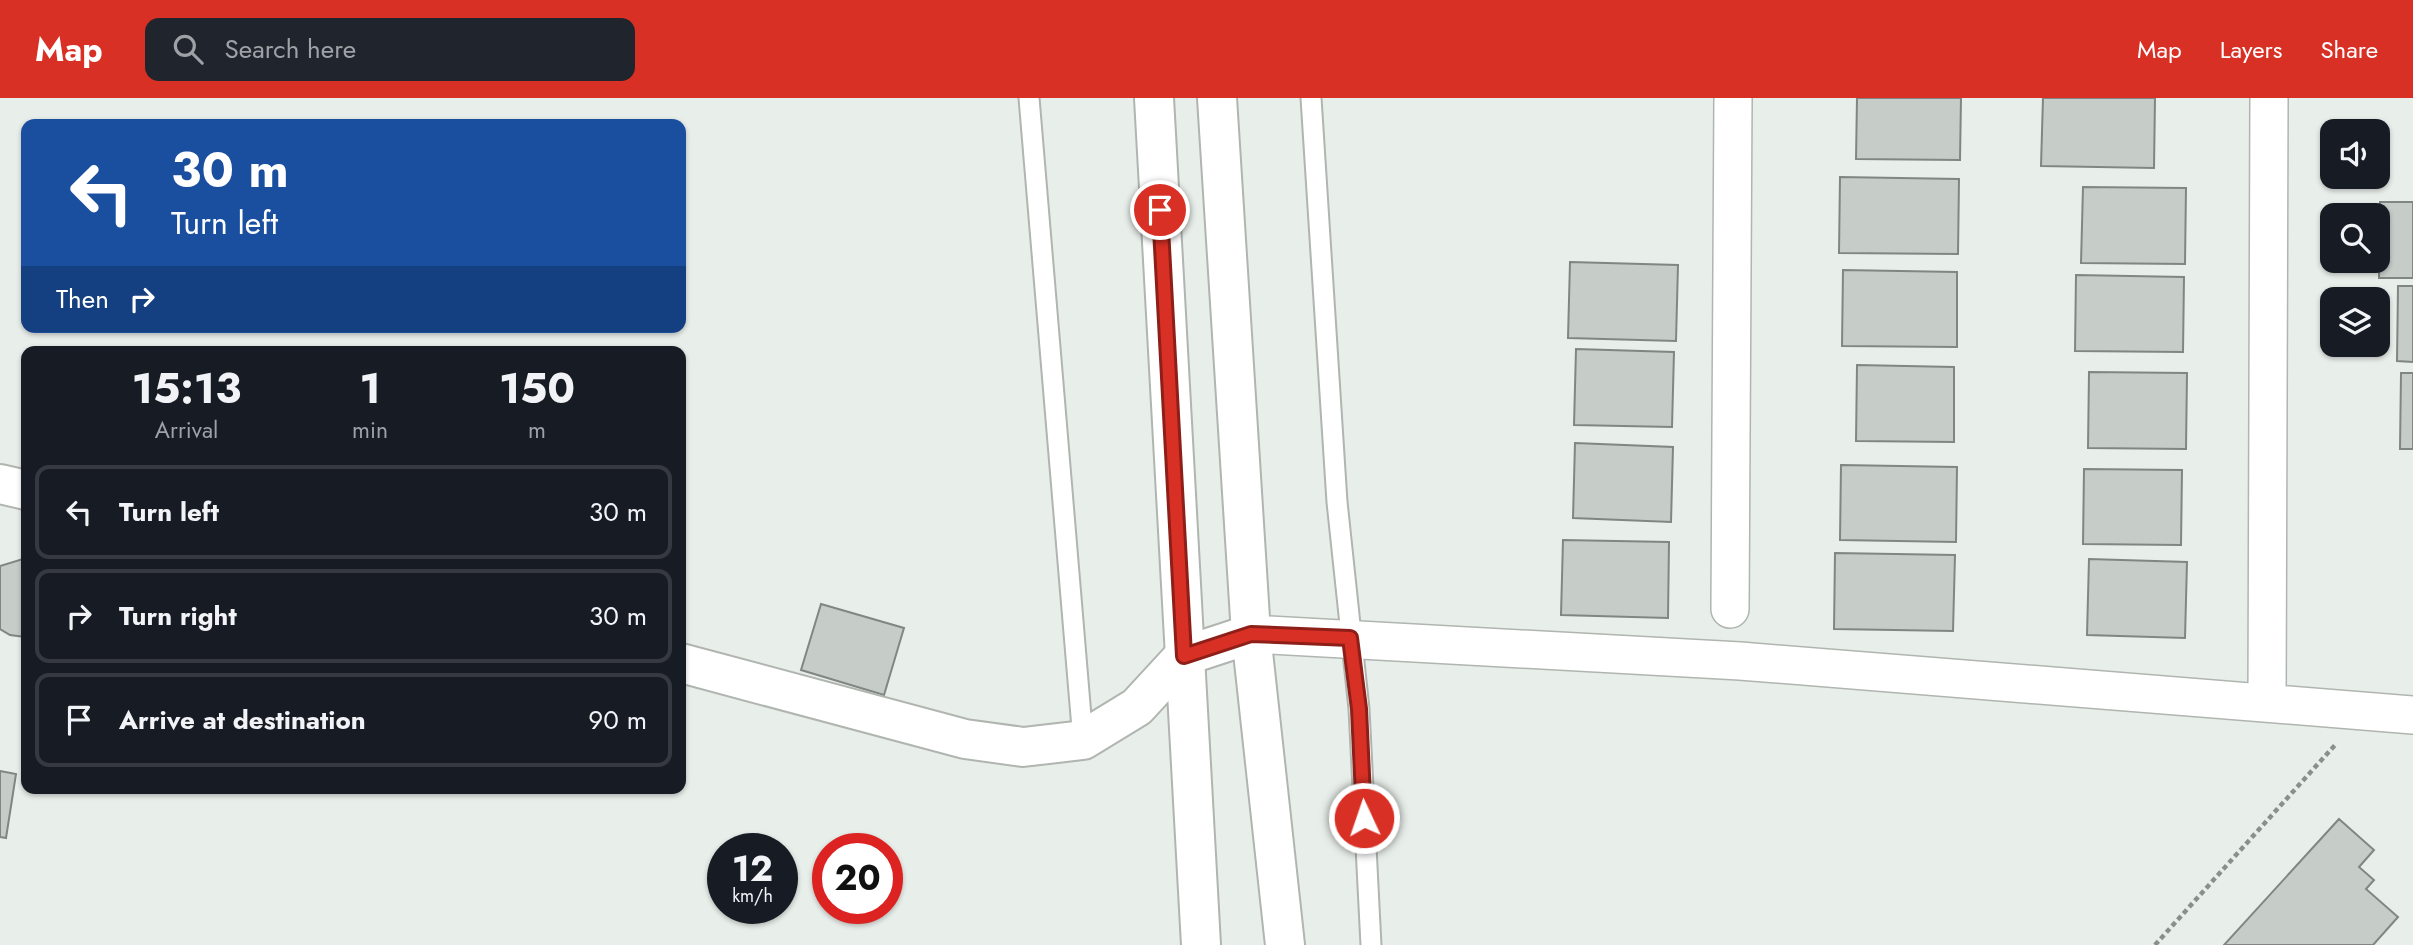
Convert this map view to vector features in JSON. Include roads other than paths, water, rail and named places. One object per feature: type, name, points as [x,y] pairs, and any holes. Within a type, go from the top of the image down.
[{"type":"main road","points":[[1154,98],[1201,945]]},
{"type":"main road","points":[[1217,98],[1251,634],[1285,945]]},
{"type":"main road","points":[[0,484],[21,490]]},
{"type":"main road","points":[[686,664],[965,739],[1023,747],[1083,740],[1137,706],[1184,656],[1251,634]]},
{"type":"street","points":[[1730,609],[1733,98]]},
{"type":"street","points":[[2267,703],[2269,98]]},
{"type":"street","points":[[1251,634],[1740,661],[2413,715]]},
{"type":"lane","points":[[1029,98],[1083,740]]},
{"type":"lane","points":[[1311,98],[1337,502],[1359,709],[1370,945]]}]
